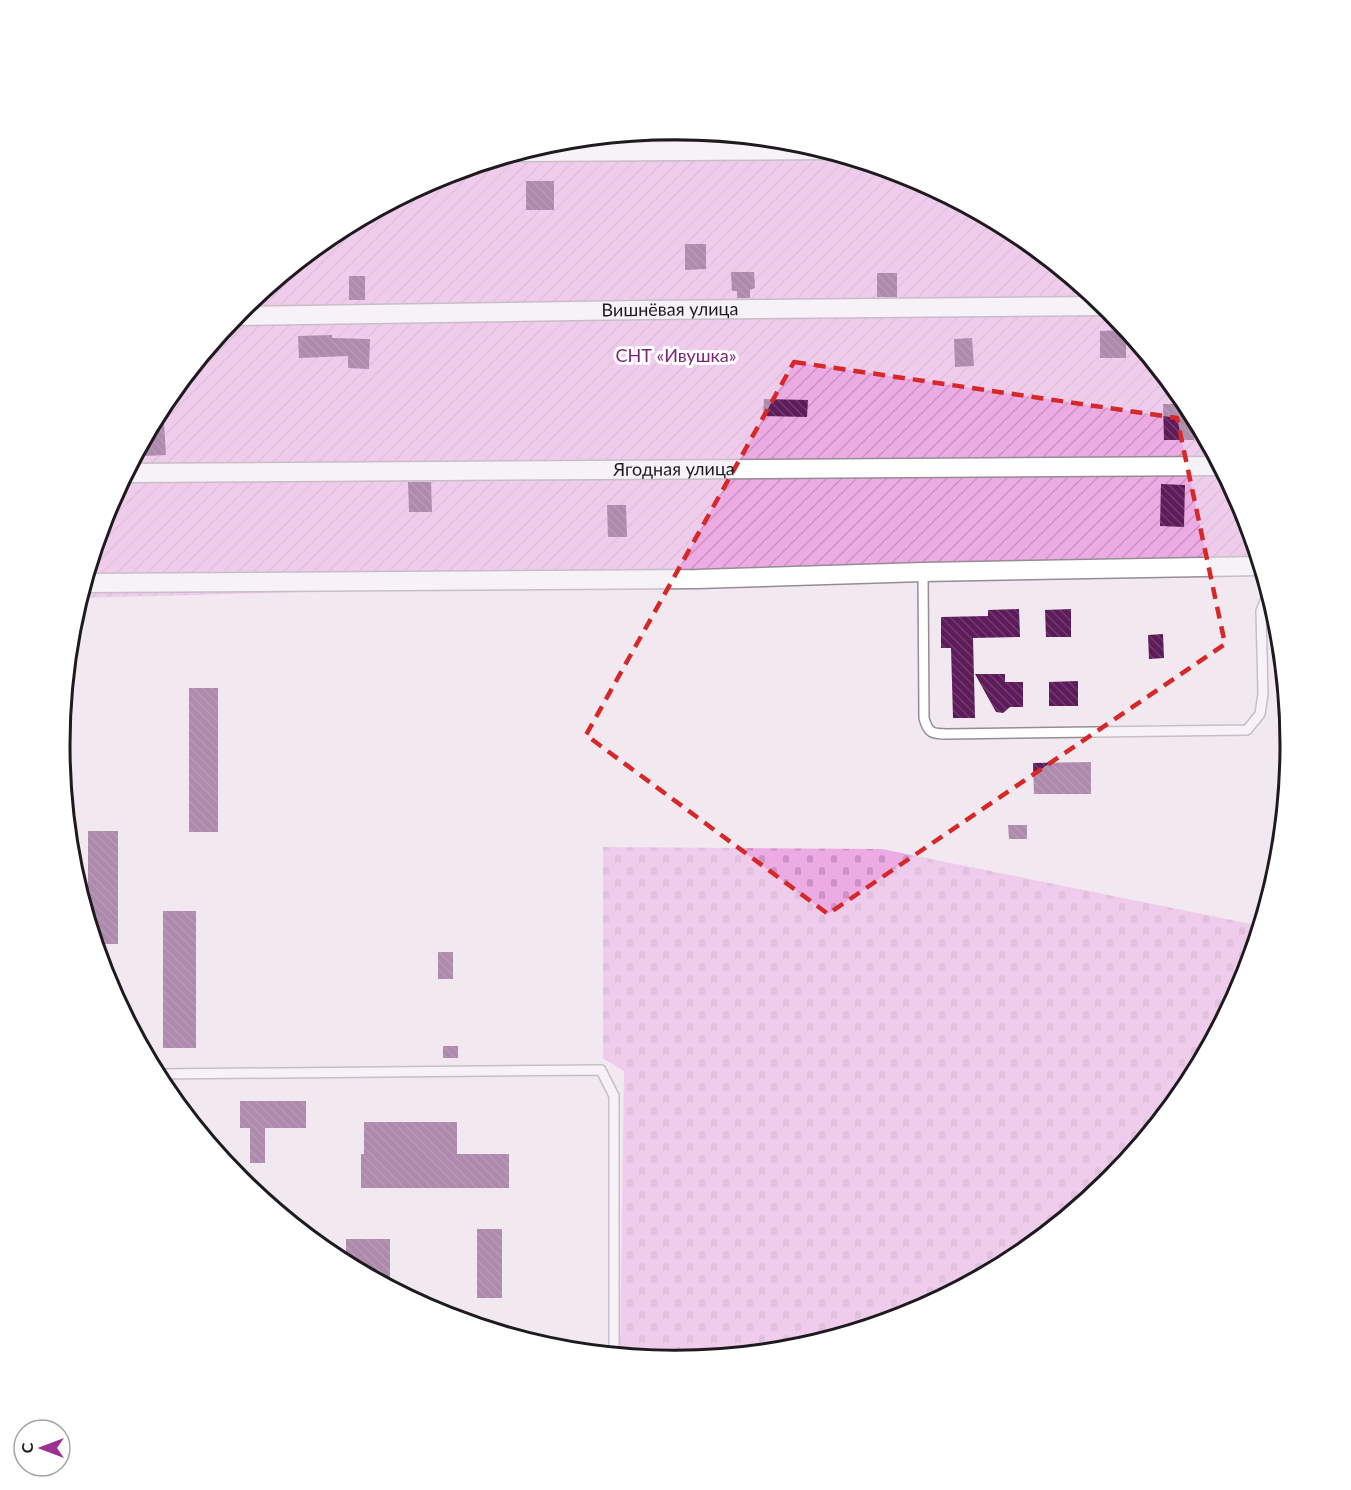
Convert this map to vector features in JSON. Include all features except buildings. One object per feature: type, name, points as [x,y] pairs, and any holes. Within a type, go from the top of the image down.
[{"type":"street","points":[[558,152],[784,150]]},
{"type":"street","name":"Вишнёвая улица","points":[[249,316],[665,309],[1091,306]]},
{"type":"street","name":"Ягодная улица","points":[[135,473],[1212,466]]},
{"type":"street","points":[[93,583],[697,579],[1253,566]]},
{"type":"lane","points":[[922,572],[924,718],[927,728],[934,734],[1247,730],[1260,714],[1263,694],[1261,611],[1264,604]]},
{"type":"lane","points":[[168,1074],[601,1070],[614,1096],[614,1347]]},
{"type":"highlighted area","points":[[794,362],[1177,418],[1225,644],[828,914],[586,735]]},
{"type":"green space","name":"СНТ «Ивушка»","points":[[636,141],[715,141],[754,145],[832,161],[870,172],[943,202],[1012,242],[1044,265],[1103,317],[1130,346],[1179,409],[1218,477],[1253,566],[89,598],[117,513],[133,477],[172,409],[221,346],[277,290],[339,242],[408,202],[444,186],[481,172],[557,152]]},
{"type":"green space","points":[[603,847],[882,849],[1253,924],[1218,1013],[1179,1081],[1130,1144],[1074,1200],[1012,1248],[943,1288],[870,1318],[794,1338],[715,1349],[620,1347],[624,1071],[603,1058]]}]
